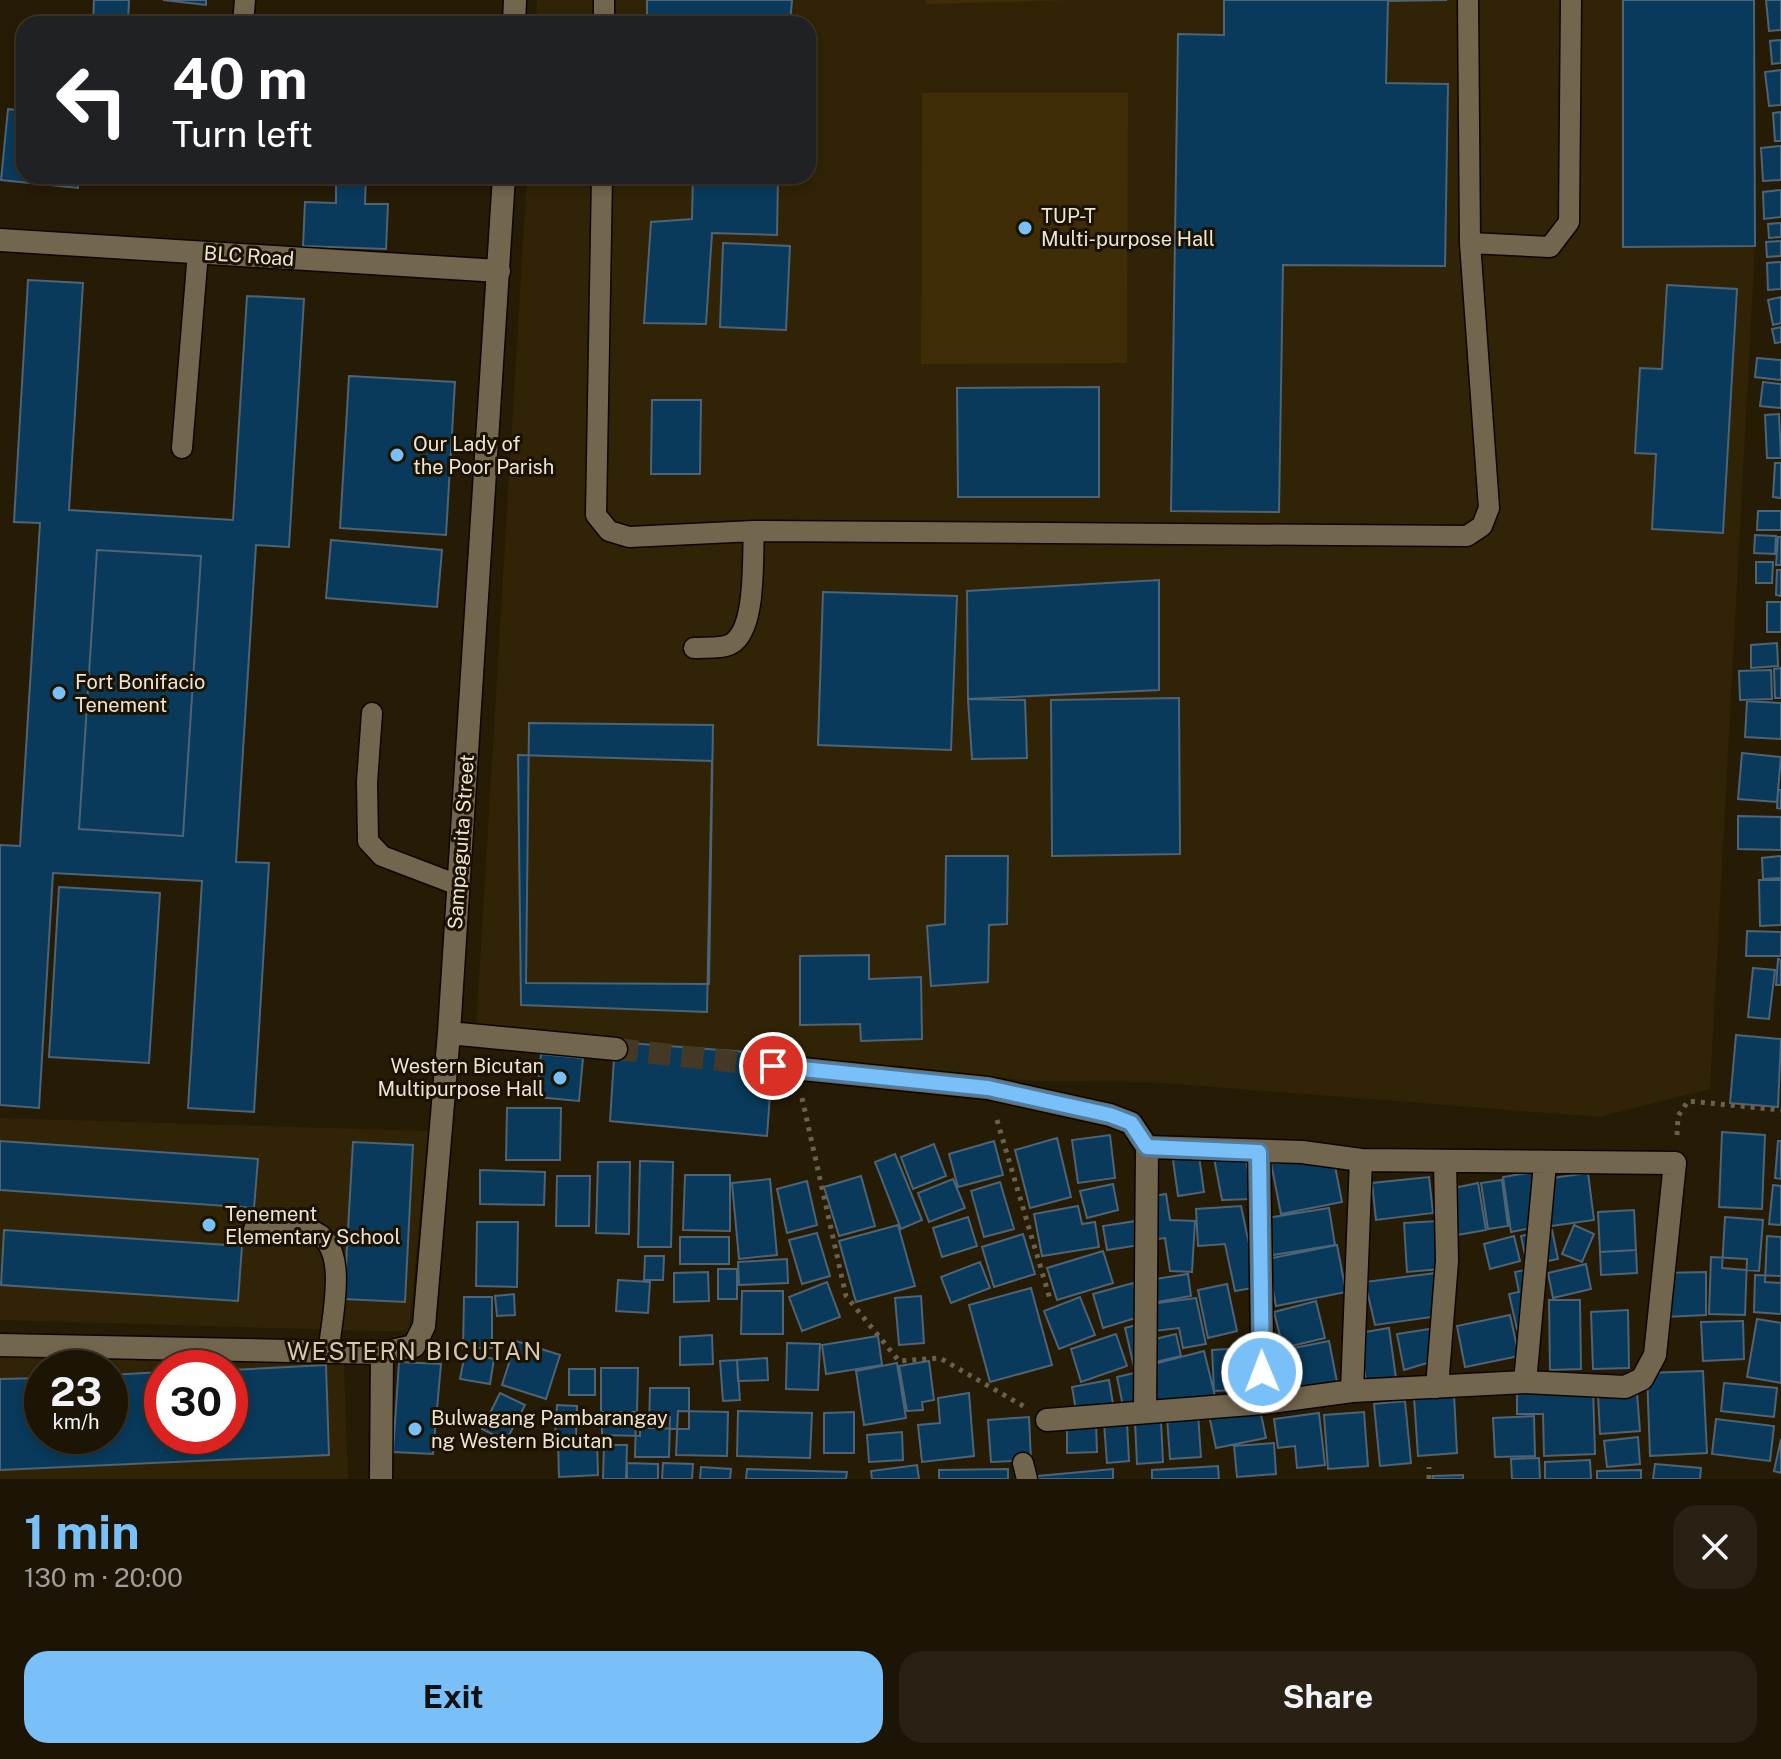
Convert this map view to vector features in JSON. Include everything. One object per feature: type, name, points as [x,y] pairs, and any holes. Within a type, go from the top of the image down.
[{"type":"street","name":"Sampaguita Street","points":[[382,1353],[414,1346],[424,1326],[449,1033],[504,184]]},
{"type":"street","name":"BLC Road","points":[[0,240],[499,271]]},
{"type":"street","points":[[449,1033],[616,1049]]},
{"type":"street","points":[[784,1066],[988,1088],[1110,1115],[1131,1123],[1147,1147],[1145,1412]]},
{"type":"street","points":[[1047,1420],[1263,1403],[1352,1391],[1525,1382],[1625,1387],[1642,1379],[1655,1355],[1675,1163],[1361,1160],[1302,1152],[1147,1147]]},
{"type":"street","points":[[1259,1152],[1263,1403]]},
{"type":"street","points":[[1352,1391],[1361,1160]]},
{"type":"street","points":[[1437,1387],[1447,1261],[1445,1161]]},
{"type":"street","points":[[1525,1382],[1545,1164]]},
{"type":"street","points":[[0,1345],[329,1349],[382,1353],[381,1479]]},
{"type":"lane","points":[[602,184],[596,515],[609,531],[629,537],[754,531],[1467,536],[1482,526],[1489,508],[1470,243],[1468,0]]},
{"type":"lane","points":[[1470,243],[1550,247],[1569,222],[1571,0]]},
{"type":"lane","points":[[182,448],[198,252]]},
{"type":"lane","points":[[694,648],[729,645],[741,635],[748,620],[754,531]]},
{"type":"lane","points":[[372,713],[367,782],[368,841],[382,856],[458,885]]},
{"type":"lane","points":[[254,1229],[311,1231],[331,1246],[337,1265],[329,1349]]},
{"type":"path","points":[[784,1066],[846,1296],[899,1361],[940,1358],[1047,1420]]},
{"type":"path","points":[[988,1088],[1050,1299]]},
{"type":"path","points":[[1675,1163],[1678,1116],[1688,1101],[1781,1110]]},
{"type":"path","points":[[1429,1467],[1429,1479]]},
{"type":"shaded area","points":[[537,0],[1754,0],[1755,246],[1710,1089],[1599,1117],[1150,1082],[1033,1081],[773,1054],[476,1030],[527,184],[816,184],[816,16],[536,16]]},
{"type":"shaded area","points":[[926,0],[1077,0],[926,4]]},
{"type":"shaded area","name":"TUP-T Multi-purpose Hall","points":[[922,93],[1128,93],[1127,363],[921,364]]},
{"type":"shaded area","name":"Tenement Elementary School","points":[[0,1118],[428,1131],[409,1332],[0,1320]]},
{"type":"shaded area","points":[[0,1348],[46,1350],[24,1350],[24,1454],[128,1454],[128,1354],[144,1354],[144,1454],[248,1454],[248,1359],[344,1363],[348,1479],[0,1479]]},
{"type":"building","points":[[94,0],[129,0],[128,16],[93,16]]},
{"type":"building","points":[[163,0],[206,0],[206,5]]},
{"type":"building","points":[[647,0],[792,0],[791,16],[647,16]]},
{"type":"building","points":[[1224,0],[1447,0],[1388,1],[1386,83],[1448,84],[1445,266],[1283,265],[1279,512],[1171,511],[1178,34],[1224,35]]},
{"type":"building","points":[[1623,0],[1754,0],[1755,246],[1623,247]]},
{"type":"building","points":[[1766,0],[1781,0],[1781,30],[1769,31]]},
{"type":"building","points":[[1781,40],[1781,63],[1772,64],[1770,41]]},
{"type":"building","points":[[1781,70],[1781,105],[1769,106],[1765,72]]},
{"type":"building","points":[[8,109],[16,110],[16,182],[1,180]]},
{"type":"building","points":[[1781,112],[1781,141],[1775,141],[1773,113]]},
{"type":"building","points":[[1781,146],[1781,180],[1763,181],[1761,148]]},
{"type":"building","points":[[40,184],[78,184],[78,188]]},
{"type":"building","points":[[336,184],[366,184],[365,204],[388,204],[386,249],[303,246],[305,202],[336,203]]},
{"type":"building","points":[[693,184],[778,184],[777,235],[712,233],[706,324],[644,323],[651,222],[692,219]]},
{"type":"building","points":[[1781,190],[1781,217],[1764,219],[1763,192]]},
{"type":"building","points":[[1781,223],[1781,237],[1769,238],[1768,224]]},
{"type":"building","points":[[1781,241],[1781,256],[1767,257],[1766,242]]},
{"type":"building","points":[[723,243],[790,246],[786,330],[720,327]]},
{"type":"building","points":[[1781,262],[1781,289],[1768,290],[1767,263]]},
{"type":"building","name":"Fort Bonifacio Tenement","points":[[28,280],[83,283],[69,510],[233,520],[247,296],[304,299],[289,547],[256,545],[236,862],[269,863],[254,1112],[188,1108],[202,881],[53,873],[39,1108],[0,1105],[0,845],[20,846],[40,523],[14,522]],"holes":[[[97,550],[201,556],[183,836],[79,829]]]},
{"type":"building","points":[[1667,285],[1737,289],[1723,533],[1652,529],[1656,454],[1635,453],[1640,368],[1662,369]]},
{"type":"building","points":[[1781,297],[1781,323],[1773,325],[1768,300]]},
{"type":"building","points":[[1781,327],[1781,342],[1775,343],[1772,329]]},
{"type":"building","points":[[1757,358],[1781,360],[1781,380],[1755,377]]},
{"type":"building","name":"Our Lady of the Poor Parish","points":[[349,376],[455,382],[446,535],[340,528]]},
{"type":"building","points":[[1763,382],[1781,384],[1781,408],[1760,406]]},
{"type":"building","points":[[1099,387],[1099,497],[958,497],[957,388]]},
{"type":"building","points":[[652,400],[701,400],[700,474],[651,474]]},
{"type":"building","points":[[1779,414],[1781,458],[1767,458],[1765,415]]},
{"type":"building","points":[[1775,463],[1781,463],[1781,498],[1773,497]]},
{"type":"building","points":[[1758,511],[1781,511],[1781,530],[1757,530]]},
{"type":"building","points":[[1755,535],[1776,536],[1775,554],[1754,553]]},
{"type":"building","points":[[1778,537],[1781,537],[1781,565],[1776,565]]},
{"type":"building","points":[[331,540],[442,550],[437,607],[326,598]]},
{"type":"building","points":[[97,550],[201,556],[183,836],[79,829]]},
{"type":"building","points":[[1756,562],[1773,562],[1772,583],[1756,583]]},
{"type":"building","points":[[1777,570],[1781,570],[1781,596],[1776,595]]},
{"type":"building","points":[[1159,580],[1159,690],[968,699],[967,591]]},
{"type":"building","points":[[823,592],[957,596],[951,750],[818,745]]},
{"type":"building","points":[[1767,602],[1781,602],[1781,632],[1767,632]]},
{"type":"building","points":[[1777,643],[1778,666],[1751,668],[1751,645]]},
{"type":"building","points":[[1781,668],[1781,698],[1775,698],[1774,669]]},
{"type":"building","points":[[1771,670],[1772,699],[1740,700],[1739,671]]},
{"type":"building","points":[[1179,698],[1180,854],[1052,856],[1051,700]]},
{"type":"building","points":[[968,699],[1025,700],[1027,758],[972,759]]},
{"type":"building","points":[[1747,701],[1781,703],[1781,739],[1745,737]]},
{"type":"building","points":[[529,723],[713,725],[709,984],[526,983]]},
{"type":"building","points":[[1742,753],[1781,757],[1777,802],[1738,799]]},
{"type":"building","points":[[518,755],[712,761],[707,1012],[521,1005]]},
{"type":"building","points":[[1778,790],[1781,790],[1781,809],[1777,808]]},
{"type":"building","points":[[1738,816],[1781,817],[1781,850],[1738,849]]},
{"type":"building","points":[[946,856],[1008,856],[1007,924],[989,925],[988,982],[931,986],[927,926],[945,924]]},
{"type":"building","points":[[1781,856],[1781,878],[1763,879],[1762,858]]},
{"type":"building","points":[[1759,880],[1781,880],[1781,925],[1760,926]]},
{"type":"building","points":[[59,887],[160,893],[149,1063],[49,1057]]},
{"type":"building","points":[[1747,931],[1781,932],[1781,956],[1746,956]]},
{"type":"building","points":[[869,955],[869,979],[921,977],[922,1039],[861,1041],[860,1024],[800,1025],[800,956]]},
{"type":"building","points":[[1778,959],[1781,960],[1781,985],[1776,985]]},
{"type":"building","points":[[1753,968],[1775,970],[1769,1019],[1748,1017]]},
{"type":"building","points":[[1736,1035],[1781,1039],[1778,1107],[1730,1103]]},
{"type":"building","points":[[615,1042],[773,1054],[767,1136],[610,1121]]},
{"type":"building","name":"Western Bicutan Multipurpose Hall","points":[[541,1054],[583,1058],[579,1101],[537,1097]]},
{"type":"building","points":[[507,1108],[561,1108],[560,1160],[506,1160]]},
{"type":"building","points":[[1722,1132],[1765,1135],[1762,1209],[1719,1207]]},
{"type":"building","points":[[1110,1135],[1115,1178],[1078,1183],[1072,1140]]},
{"type":"building","points":[[1057,1138],[1071,1197],[1030,1208],[1015,1150]]},
{"type":"building","points":[[0,1141],[258,1159],[254,1208],[0,1190]]},
{"type":"building","points":[[994,1141],[1003,1175],[958,1187],[949,1154]]},
{"type":"building","points":[[1778,1141],[1781,1141],[1781,1179],[1775,1178]]},
{"type":"building","points":[[353,1142],[413,1145],[405,1302],[344,1299]]},
{"type":"building","points":[[934,1144],[946,1176],[913,1189],[901,1157]]},
{"type":"building","points":[[895,1154],[922,1220],[901,1229],[875,1162]]},
{"type":"building","points":[[1199,1156],[1204,1192],[1178,1196],[1173,1160]]},
{"type":"building","points":[[1214,1158],[1246,1160],[1252,1199],[1222,1200]]},
{"type":"building","points":[[640,1161],[673,1162],[671,1247],[638,1247]]},
{"type":"building","points":[[1334,1161],[1342,1202],[1281,1214],[1271,1163]]},
{"type":"building","points":[[598,1162],[630,1162],[629,1234],[596,1233]]},
{"type":"building","points":[[480,1170],[545,1172],[544,1205],[480,1204]]},
{"type":"building","points":[[1534,1172],[1542,1226],[1511,1232],[1503,1177]]},
{"type":"building","points":[[1588,1173],[1594,1220],[1544,1227],[1538,1180]]},
{"type":"building","points":[[685,1175],[730,1175],[730,1231],[683,1230]]},
{"type":"building","points":[[557,1176],[590,1176],[589,1226],[556,1226]]},
{"type":"building","points":[[861,1176],[875,1226],[839,1236],[824,1187]]},
{"type":"building","points":[[1429,1177],[1433,1213],[1376,1220],[1372,1183]]},
{"type":"building","points":[[770,1179],[777,1255],[739,1259],[732,1183]]},
{"type":"building","points":[[953,1179],[965,1208],[929,1222],[918,1193]]},
{"type":"building","points":[[1502,1180],[1508,1226],[1488,1229],[1481,1183]]},
{"type":"building","points":[[807,1181],[817,1225],[787,1233],[777,1189]]},
{"type":"building","points":[[1000,1182],[1014,1229],[984,1237],[971,1191]]},
{"type":"building","points":[[1478,1183],[1486,1230],[1457,1235],[1449,1189]]},
{"type":"building","points":[[1113,1184],[1118,1210],[1087,1218],[1080,1191]]},
{"type":"building","points":[[1773,1185],[1781,1186],[1781,1225],[1769,1224]]},
{"type":"building","points":[[1166,1194],[1170,1220],[1195,1221],[1192,1272],[1170,1271],[1165,1238],[1143,1241],[1136,1199]]},
{"type":"building","points":[[1078,1206],[1082,1224],[1095,1222],[1099,1247],[1042,1256],[1034,1214]]},
{"type":"building","points":[[1241,1206],[1258,1287],[1235,1291],[1225,1244],[1198,1246],[1196,1209]]},
{"type":"building","points":[[1329,1208],[1335,1245],[1273,1255],[1267,1218]]},
{"type":"building","points":[[1634,1210],[1636,1250],[1600,1252],[1598,1212]]},
{"type":"building","points":[[968,1217],[977,1246],[942,1257],[933,1228]]},
{"type":"building","points":[[1725,1217],[1763,1220],[1759,1271],[1722,1268]]},
{"type":"building","points":[[1136,1221],[1140,1245],[1107,1250],[1103,1226]]},
{"type":"building","points":[[1438,1221],[1441,1269],[1407,1272],[1404,1223]]},
{"type":"building","points":[[477,1222],[518,1222],[517,1287],[476,1286]]},
{"type":"building","points":[[898,1225],[915,1286],[856,1302],[839,1241]]},
{"type":"building","points":[[1574,1225],[1594,1234],[1582,1262],[1562,1254]]},
{"type":"building","points":[[4,1230],[242,1246],[238,1301],[1,1285]]},
{"type":"building","points":[[1552,1230],[1558,1259],[1527,1265],[1521,1236]]},
{"type":"building","points":[[817,1233],[830,1276],[802,1284],[789,1240]]},
{"type":"building","points":[[1023,1234],[1035,1274],[994,1287],[982,1247]]},
{"type":"building","points":[[1514,1236],[1520,1261],[1490,1269],[1484,1244]]},
{"type":"building","points":[[1767,1236],[1781,1237],[1781,1283],[1765,1282]]},
{"type":"building","points":[[680,1237],[729,1237],[729,1264],[680,1264]]},
{"type":"building","points":[[1337,1245],[1346,1292],[1276,1306],[1267,1259]]},
{"type":"building","points":[[1636,1250],[1637,1273],[1601,1275],[1600,1252]]},
{"type":"building","points":[[1103,1251],[1113,1283],[1057,1300],[1047,1268]]},
{"type":"building","points":[[645,1256],[664,1256],[663,1280],[644,1280]]},
{"type":"building","points":[[1711,1257],[1747,1259],[1745,1315],[1709,1314]]},
{"type":"building","points":[[787,1259],[788,1283],[739,1285],[738,1262]]},
{"type":"building","points":[[980,1262],[990,1288],[951,1303],[941,1277]]},
{"type":"building","points":[[1586,1264],[1591,1289],[1553,1298],[1548,1273]]},
{"type":"building","points":[[1539,1267],[1539,1324],[1517,1329],[1509,1294],[1519,1292],[1515,1272]]},
{"type":"building","points":[[718,1269],[737,1269],[737,1299],[718,1299]]},
{"type":"building","points":[[708,1272],[709,1301],[674,1302],[674,1273]]},
{"type":"building","points":[[1706,1272],[1706,1315],[1665,1317],[1664,1273]]},
{"type":"building","points":[[1436,1273],[1439,1316],[1375,1325],[1365,1282]]},
{"type":"building","points":[[1188,1274],[1191,1296],[1140,1305],[1136,1282]]},
{"type":"building","points":[[1755,1275],[1781,1276],[1781,1314],[1754,1312]]},
{"type":"building","points":[[618,1280],[650,1282],[648,1313],[616,1311]]},
{"type":"building","points":[[827,1282],[840,1317],[802,1331],[789,1297]]},
{"type":"building","points":[[1133,1283],[1142,1316],[1103,1328],[1093,1294]]},
{"type":"building","points":[[1227,1284],[1237,1331],[1208,1338],[1198,1290]]},
{"type":"building","points":[[1031,1288],[1052,1365],[990,1382],[969,1305]]},
{"type":"building","points":[[742,1291],[783,1291],[783,1334],[741,1334]]},
{"type":"building","points":[[514,1294],[515,1315],[497,1316],[495,1296]]},
{"type":"building","points":[[921,1296],[924,1343],[899,1345],[895,1298]]},
{"type":"building","points":[[464,1297],[492,1297],[492,1348],[463,1348]]},
{"type":"building","points":[[1080,1297],[1095,1335],[1059,1349],[1044,1311]]},
{"type":"building","points":[[1196,1298],[1206,1344],[1183,1348],[1179,1328],[1154,1331],[1150,1304]]},
{"type":"building","points":[[1549,1300],[1580,1300],[1581,1369],[1550,1370]]},
{"type":"building","points":[[1316,1301],[1325,1338],[1283,1348],[1274,1312]]},
{"type":"building","points":[[1628,1310],[1629,1368],[1593,1369],[1591,1312]]},
{"type":"building","points":[[1510,1315],[1519,1356],[1465,1367],[1457,1326]]},
{"type":"building","points":[[1757,1319],[1781,1323],[1781,1383],[1747,1377]]},
{"type":"building","points":[[1743,1321],[1744,1359],[1703,1361],[1701,1322]]},
{"type":"building","points":[[1147,1322],[1151,1340],[1176,1334],[1181,1356],[1134,1367],[1125,1328]]},
{"type":"building","points":[[1389,1328],[1396,1378],[1366,1382],[1359,1333]]},
{"type":"building","points":[[1436,1328],[1437,1360],[1404,1370],[1397,1334]]},
{"type":"building","points":[[1116,1334],[1127,1366],[1081,1382],[1071,1349]]},
{"type":"building","points":[[712,1335],[713,1364],[680,1365],[680,1337]]},
{"type":"building","points":[[878,1336],[882,1365],[826,1374],[822,1345]]},
{"type":"building","points":[[516,1341],[560,1355],[546,1399],[502,1385]]},
{"type":"building","points":[[1329,1341],[1338,1387],[1282,1398],[1274,1352]]},
{"type":"building","points":[[787,1343],[820,1344],[818,1390],[786,1389]]},
{"type":"building","points":[[1257,1347],[1258,1389],[1214,1391],[1212,1350]]},
{"type":"building","points":[[1204,1351],[1215,1396],[1158,1411],[1146,1366]]},
{"type":"building","points":[[465,1353],[494,1359],[490,1384],[460,1379]]},
{"type":"building","points":[[767,1358],[768,1380],[738,1381],[737,1360]]},
{"type":"building","points":[[737,1360],[740,1400],[723,1401],[720,1361]]},
{"type":"building","points":[[929,1361],[934,1400],[922,1402],[923,1410],[907,1411],[899,1366]]},
{"type":"building","name":"Bulwagang Pambarangay ng Western Bicutan","points":[[399,1362],[441,1364],[433,1454],[393,1452]]},
{"type":"building","points":[[897,1363],[906,1418],[864,1425],[856,1371]]},
{"type":"building","points":[[326,1365],[329,1455],[0,1470],[0,1379],[24,1378],[24,1454],[128,1454],[128,1374],[144,1373],[144,1454],[248,1454],[248,1369]]},
{"type":"building","points":[[601,1368],[638,1368],[637,1412],[601,1412]]},
{"type":"building","points":[[569,1369],[595,1369],[595,1395],[569,1395]]},
{"type":"building","points":[[1143,1371],[1150,1406],[1124,1411],[1117,1377]]},
{"type":"building","points":[[1703,1371],[1707,1453],[1650,1456],[1647,1373]]},
{"type":"building","points":[[1109,1380],[1114,1410],[1077,1416],[1072,1387]]},
{"type":"building","points":[[1724,1383],[1777,1388],[1774,1417],[1721,1411]]},
{"type":"building","points":[[1593,1387],[1595,1454],[1544,1456],[1543,1414],[1517,1414],[1517,1388]]},
{"type":"building","points":[[650,1388],[689,1388],[689,1429],[649,1428]]},
{"type":"building","points":[[500,1393],[525,1405],[506,1441],[482,1429]]},
{"type":"building","points":[[969,1393],[974,1456],[922,1462],[918,1425],[940,1423],[938,1398]]},
{"type":"building","points":[[1637,1393],[1640,1431],[1600,1434],[1598,1395]]},
{"type":"building","points":[[1454,1394],[1457,1453],[1418,1456],[1414,1397]]},
{"type":"building","points":[[1405,1401],[1411,1463],[1380,1466],[1374,1404]]},
{"type":"building","points":[[557,1405],[577,1406],[576,1437],[555,1436]]},
{"type":"building","points":[[1259,1405],[1266,1438],[1216,1448],[1209,1415]]},
{"type":"building","points":[[678,1411],[728,1412],[727,1456],[676,1455]]},
{"type":"building","points":[[738,1411],[812,1413],[810,1458],[737,1456]]},
{"type":"building","points":[[854,1412],[854,1453],[824,1453],[824,1413]]},
{"type":"building","points":[[1364,1412],[1368,1466],[1328,1469],[1324,1415]]},
{"type":"building","points":[[1319,1413],[1325,1465],[1297,1468],[1295,1446],[1278,1448],[1274,1419]]},
{"type":"building","points":[[1198,1414],[1201,1457],[1170,1459],[1167,1417]]},
{"type":"building","points":[[1534,1416],[1535,1456],[1495,1457],[1493,1418]]},
{"type":"building","points":[[636,1417],[670,1417],[669,1457],[635,1457]]},
{"type":"building","points":[[1029,1417],[1031,1460],[991,1462],[988,1420]]},
{"type":"building","points":[[1716,1419],[1774,1426],[1770,1461],[1712,1454]]},
{"type":"building","points":[[602,1420],[640,1421],[640,1436],[602,1435]]},
{"type":"building","points":[[1161,1421],[1163,1462],[1137,1464],[1135,1422]]},
{"type":"building","points":[[1127,1422],[1129,1461],[1107,1463],[1104,1423]]},
{"type":"building","points":[[1096,1423],[1097,1452],[1067,1453],[1067,1424]]},
{"type":"building","points":[[902,1432],[903,1460],[869,1462],[867,1435]]},
{"type":"building","points":[[1638,1437],[1640,1464],[1607,1467],[1604,1441]]},
{"type":"building","points":[[1781,1439],[1781,1473],[1774,1471]]},
{"type":"building","points":[[597,1440],[598,1475],[559,1477],[558,1441]]},
{"type":"building","points":[[1274,1443],[1276,1474],[1237,1477],[1234,1446]]},
{"type":"building","points":[[604,1445],[627,1445],[626,1479],[603,1479]]},
{"type":"building","points":[[1539,1458],[1540,1479],[1512,1479],[1511,1459]]},
{"type":"building","points":[[1590,1460],[1591,1479],[1545,1479],[1545,1462]]},
{"type":"building","points":[[627,1463],[658,1464],[658,1479],[627,1479]]},
{"type":"building","points":[[663,1463],[693,1464],[692,1479],[662,1479]]},
{"type":"building","points":[[1655,1464],[1701,1468],[1700,1479],[1653,1479]]},
{"type":"building","points":[[917,1465],[919,1479],[872,1479],[871,1471]]},
{"type":"building","points":[[1218,1466],[1219,1479],[1152,1479],[1152,1470]]},
{"type":"building","points":[[701,1467],[731,1469],[730,1479],[700,1479]]},
{"type":"building","points":[[747,1469],[847,1472],[846,1479],[746,1479]]},
{"type":"building","points":[[1008,1469],[1008,1479],[939,1479],[939,1470]]},
{"type":"building","points":[[1113,1469],[1113,1479],[1038,1479],[1038,1476]]},
{"type":"building","points":[[1641,1470],[1641,1479],[1597,1479],[1597,1471]]},
{"type":"building","points":[[1463,1475],[1463,1479],[1433,1479],[1433,1476]]},
{"type":"tunnel","points":[[616,1049],[773,1066]]},
{"type":"place","name":"TUP-T Multi-purpose Hall","points":[[1025,228]]},
{"type":"place","name":"Our Lady of the Poor Parish","points":[[397,455]]},
{"type":"place","name":"Fort Bonifacio Tenement","points":[[59,693]]},
{"type":"place","name":"Western Bicutan Multipurpose Hall","points":[[560,1078]]},
{"type":"place","name":"Tenement Elementary School","points":[[209,1225]]},
{"type":"place","name":"Bulwagang Pambarangay ng Western Bicutan","points":[[415,1429]]},
{"type":"district","name":"WESTERN BICUTAN","points":[[415,1351]]},
{"type":"route","points":[[773,1066],[988,1088],[1110,1115],[1131,1123],[1147,1147],[1259,1152],[1262,1372]]}]
